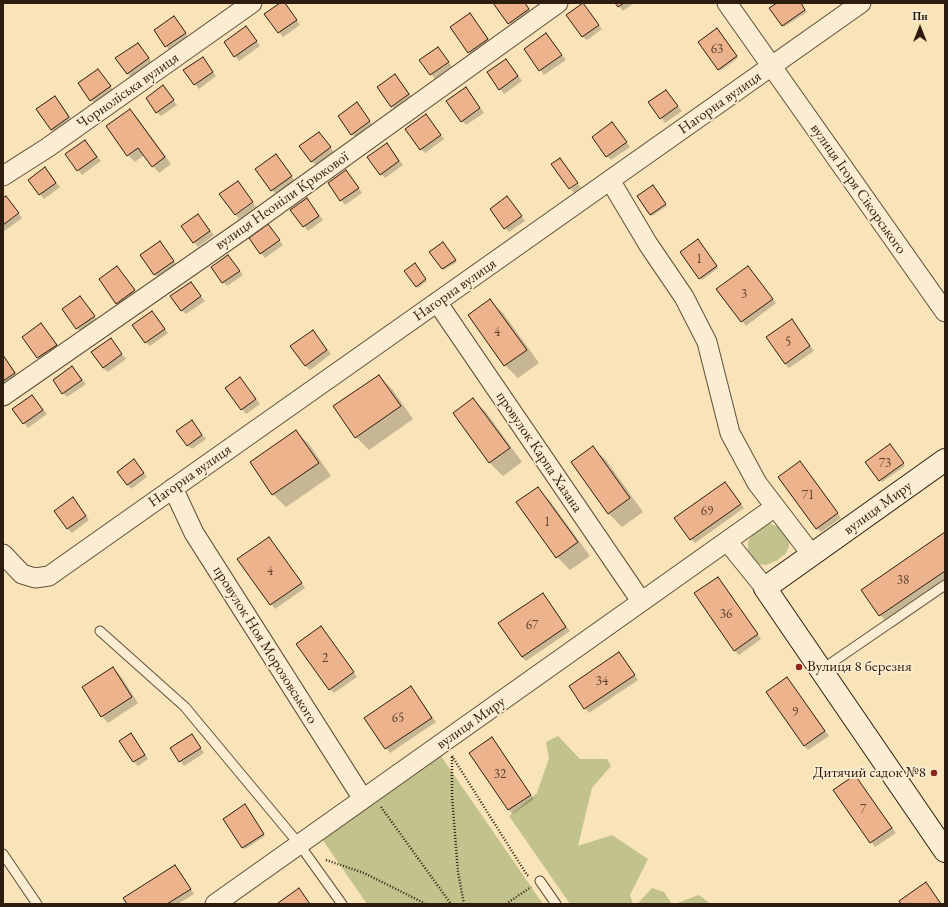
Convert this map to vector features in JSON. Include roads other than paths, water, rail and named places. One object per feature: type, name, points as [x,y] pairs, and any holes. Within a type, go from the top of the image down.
[{"type":"street","name":"Чорноліська вулиця","points":[[3,176],[47,148],[252,3]]},
{"type":"street","name":"вулиця Неоніли Крюкової","points":[[3,396],[247,226],[558,3]]},
{"type":"street","name":"вулиця Ігоря Сікорського","points":[[727,3],[945,312]]},
{"type":"street","name":"Нагорна вулиця","points":[[3,554],[22,574],[35,578],[49,576],[861,3]]},
{"type":"street","points":[[610,180],[648,244],[684,297],[707,342],[730,433],[757,482],[812,555]]},
{"type":"street","name":"провулок Карпа Хазана","points":[[437,302],[642,601]]},
{"type":"street","name":"вулиця Миру","points":[[765,588],[945,460]]},
{"type":"street","name":"провулок Ноя Морозовського","points":[[173,488],[194,533],[367,796]]},
{"type":"street","name":"вулиця Миру","points":[[215,904],[302,849],[367,796],[775,507]]},
{"type":"street","points":[[727,541],[765,588],[945,851]]},
{"type":"lane","points":[[821,670],[945,585]]},
{"type":"lane","points":[[100,631],[185,707],[302,849],[342,904]]},
{"type":"lane","points":[[3,854],[37,904]]},
{"type":"lane","points":[[540,881],[556,904]]},
{"type":"place","name":"Вулиця 8 березня","points":[[799,667]]},
{"type":"place","name":"Дитячий садок №8","points":[[934,773]]}]
